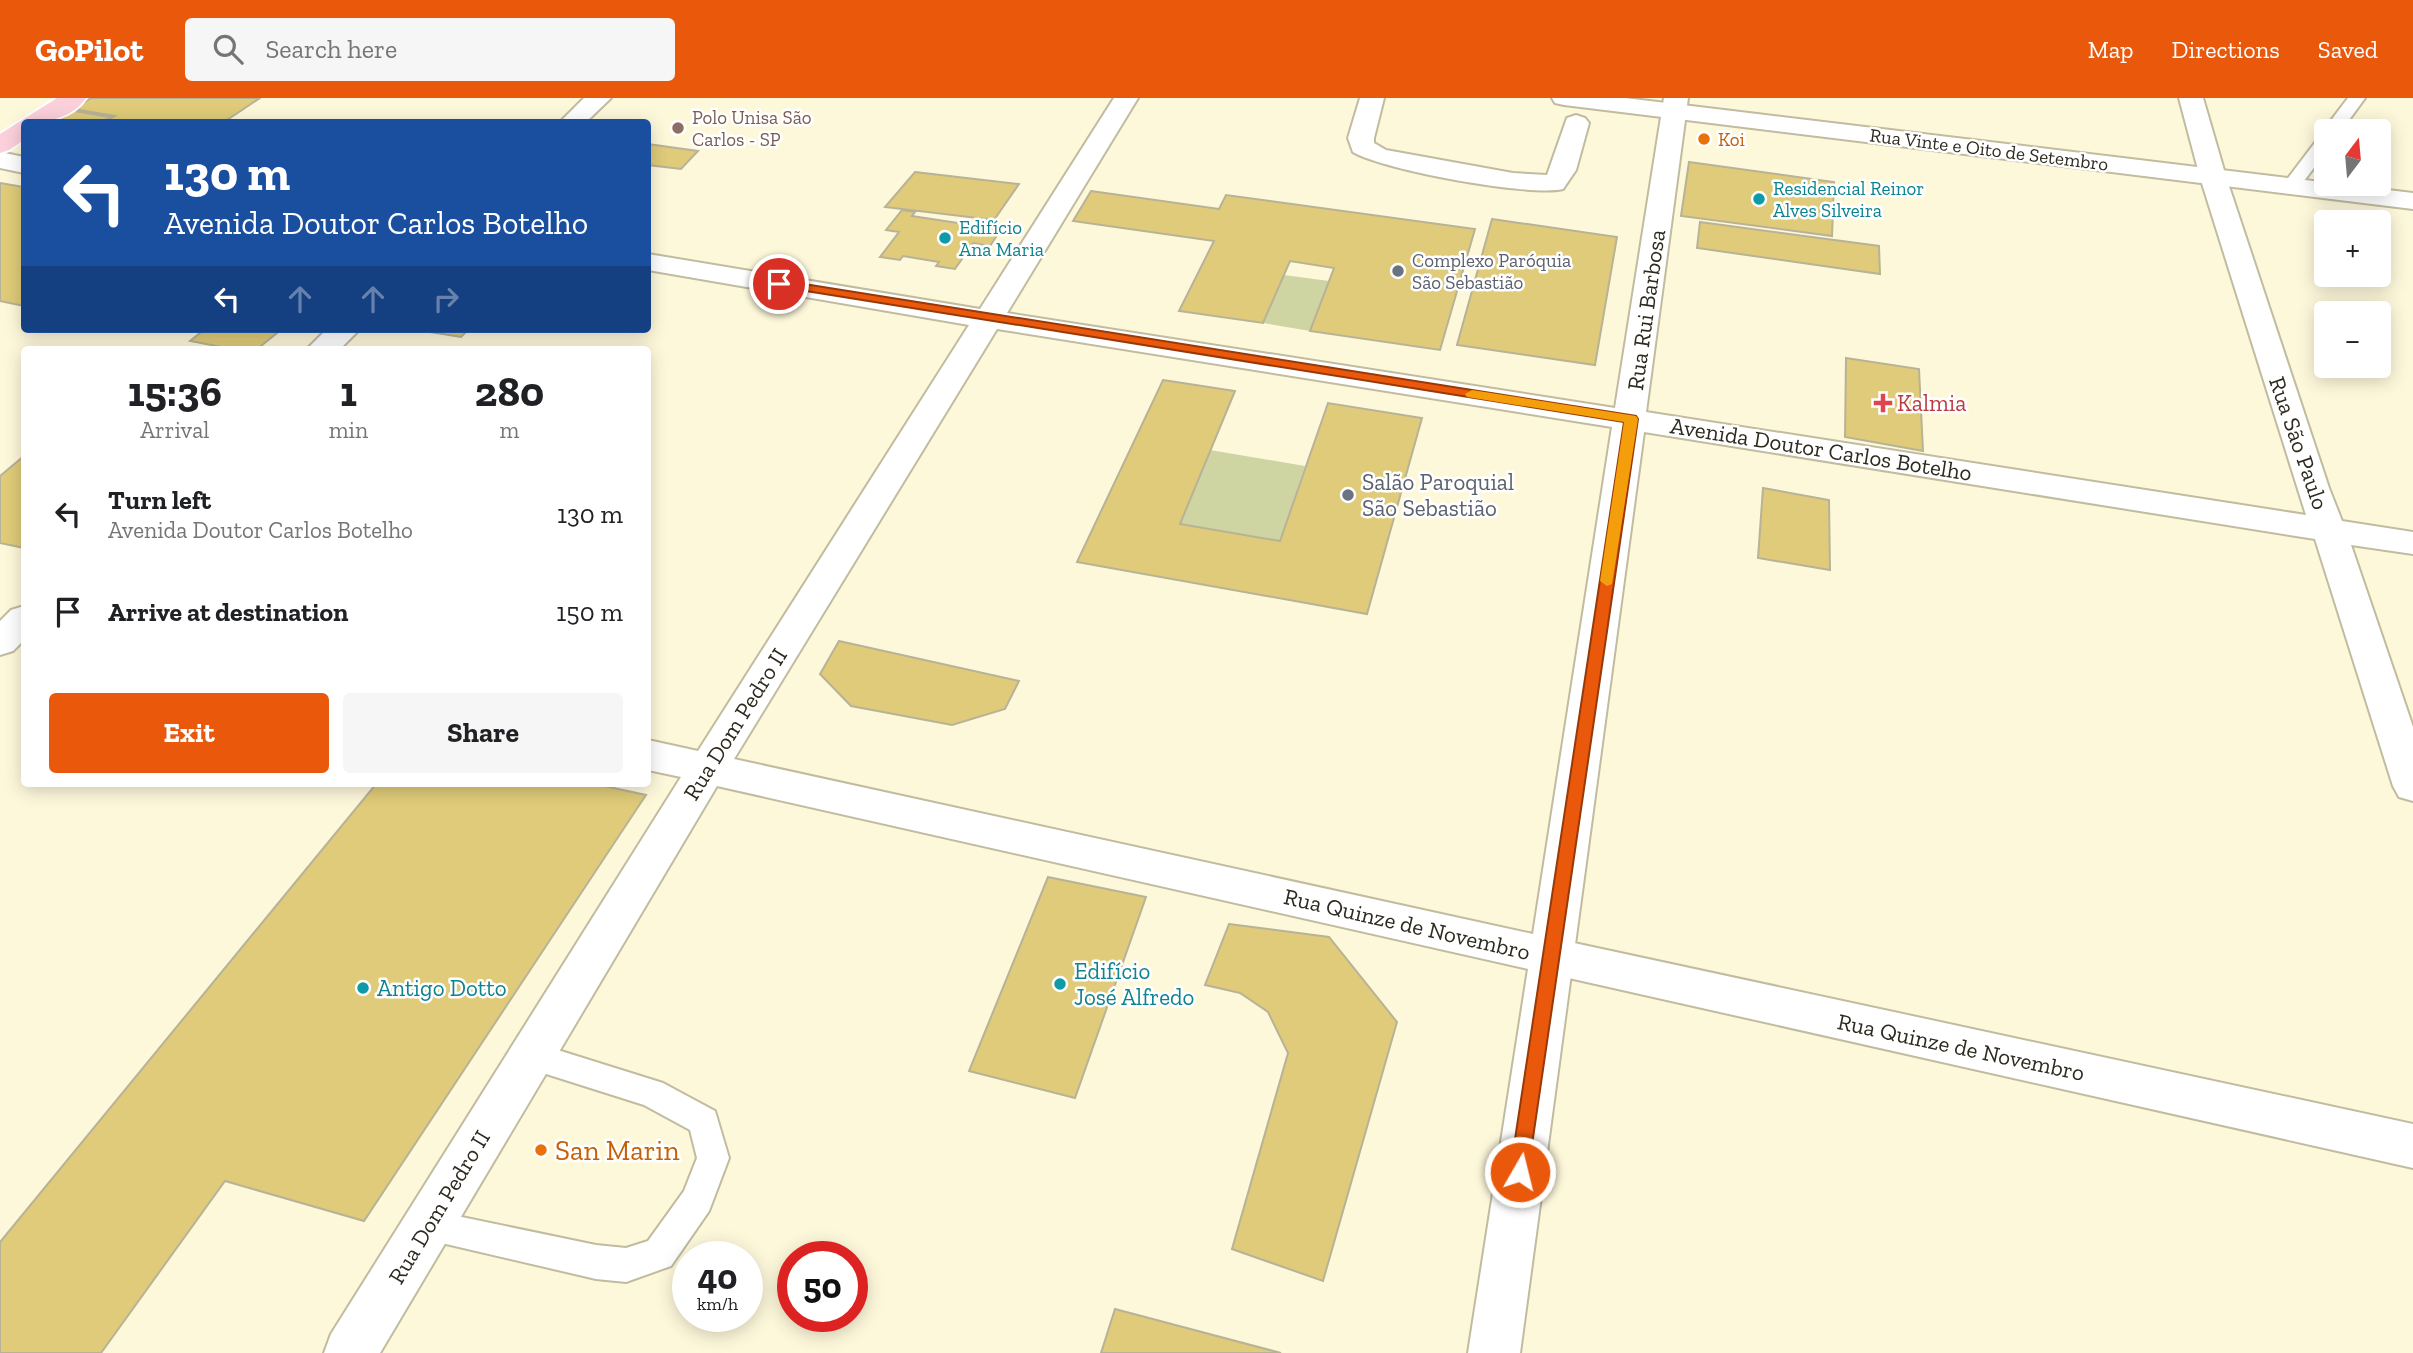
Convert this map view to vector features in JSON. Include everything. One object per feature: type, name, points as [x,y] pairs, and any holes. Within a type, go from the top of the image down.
[{"type":"main road","points":[[40,119],[74,98]]},
{"type":"main road","points":[[575,119],[599,98]]},
{"type":"main road","name":"Rua Dom Pedro II","points":[[350,1353],[707,769],[1126,98]]},
{"type":"main road","points":[[1372,98],[1361,138],[1362,148],[1378,156],[1513,181],[1554,183],[1563,170],[1576,123]]},
{"type":"main road","name":"Rua Vinte e Oito de Setembro","points":[[1564,98],[1675,104],[2213,177],[2413,201]]},
{"type":"main road","name":"Rua São Paulo","points":[[2191,98],[2213,177],[2312,488],[2329,530],[2413,786]]},
{"type":"main road","name":"Rua Rui Barbosa","points":[[1494,1353],[1675,104]]},
{"type":"main road","points":[[0,145],[21,131]]},
{"type":"main road","points":[[0,160],[21,164]]},
{"type":"main road","name":"Avenida Doutor Carlos Botelho","points":[[651,263],[989,319],[2413,543]]},
{"type":"main road","points":[[326,346],[340,333]]},
{"type":"main road","points":[[0,608],[21,613]]},
{"type":"main road","points":[[0,642],[21,622]]},
{"type":"main road","name":"Rua Quinze de Novembro","points":[[651,756],[2413,1146]]},
{"type":"lane","points":[[2341,119],[2357,98]]},
{"type":"lane","points":[[2291,186],[2314,156]]},
{"type":"lane","points":[[428,1226],[596,1262],[626,1265],[659,1254],[697,1200],[713,1158],[704,1121],[652,1093],[532,1056]]},
{"type":"green space","points":[[1284,275],[1329,281],[1310,331],[1263,323]]},
{"type":"green space","points":[[1210,450],[1305,466],[1280,541],[1180,524]]},
{"type":"building","points":[[91,98],[260,98],[228,119],[110,119],[115,116],[74,109]]},
{"type":"building","points":[[74,111],[110,117],[106,119],[61,119]]},
{"type":"building","points":[[651,144],[698,151],[681,169],[651,165]]},
{"type":"building","name":"Residencial Reinor Alves Silveira","points":[[1689,162],[1834,182],[1832,236],[1681,216]]},
{"type":"building","points":[[915,172],[1019,184],[994,220],[885,207]]},
{"type":"building","points":[[0,183],[21,186],[21,305],[0,301]]},
{"type":"building","name":"Complexo Paróquia São Sebastião","points":[[1091,191],[1219,209],[1226,195],[1475,229],[1440,350],[1310,331],[1334,268],[1290,261],[1263,323],[1179,311],[1214,241],[1073,221]]},
{"type":"building","name":"Edifício Ana Maria","points":[[902,210],[915,212],[912,216],[984,227],[988,223],[1004,225],[990,246],[973,243],[955,269],[936,266],[939,262],[903,256],[900,260],[880,257],[899,232],[886,230]]},
{"type":"building","points":[[1492,219],[1617,237],[1595,365],[1457,345]]},
{"type":"building","points":[[1700,222],[1879,246],[1880,274],[1697,248]]},
{"type":"building","points":[[200,333],[277,333],[261,346],[216,346],[190,341]]},
{"type":"building","points":[[436,333],[465,333],[461,337]]},
{"type":"building","name":"Kalmia","points":[[1846,358],[1919,369],[1923,451],[1845,437]]},
{"type":"building","name":"Salão Paroquial São Sebastião","points":[[1163,380],[1235,391],[1180,524],[1280,541],[1328,403],[1422,418],[1367,614],[1077,562]]},
{"type":"building","points":[[21,458],[21,547],[0,543],[0,476]]},
{"type":"building","points":[[1763,488],[1829,500],[1830,570],[1758,558]]},
{"type":"building","points":[[839,641],[1019,681],[1005,709],[952,725],[851,706],[820,674]]},
{"type":"building","name":"Antigo Dotto","points":[[374,787],[609,787],[646,795],[364,1221],[225,1181],[101,1353],[0,1353],[0,1242]]},
{"type":"building","name":"Edifício José Alfredo","points":[[1048,877],[1146,897],[1075,1098],[969,1071]]},
{"type":"building","points":[[1229,924],[1329,937],[1397,1022],[1323,1281],[1232,1249],[1288,1053],[1268,1012],[1240,993],[1205,985]]},
{"type":"building","points":[[1115,1309],[1281,1353],[1101,1353]]},
{"type":"slow traffic","points":[[1472,394],[1631,419],[1607,581]]},
{"type":"place","name":"Polo Unisa São Carlos - SP","points":[[678,128]]},
{"type":"place","name":"Koi","points":[[1704,139]]},
{"type":"place","name":"Residencial Reinor Alves Silveira","points":[[1759,199]]},
{"type":"place","name":"Edifício Ana Maria","points":[[945,238]]},
{"type":"place","name":"Complexo Paróquia São Sebastião","points":[[1398,271]]},
{"type":"place","name":"Kalmia","points":[[1883,403]]},
{"type":"place","name":"Salão Paroquial São Sebastião","points":[[1348,495]]},
{"type":"place","name":"Edifício José Alfredo","points":[[1060,984]]},
{"type":"place","name":"Antigo Dotto","points":[[363,988]]},
{"type":"place","name":"San Marin","points":[[541,1150]]},
{"type":"route","points":[[779,284],[1631,419],[1520,1172]]}]
